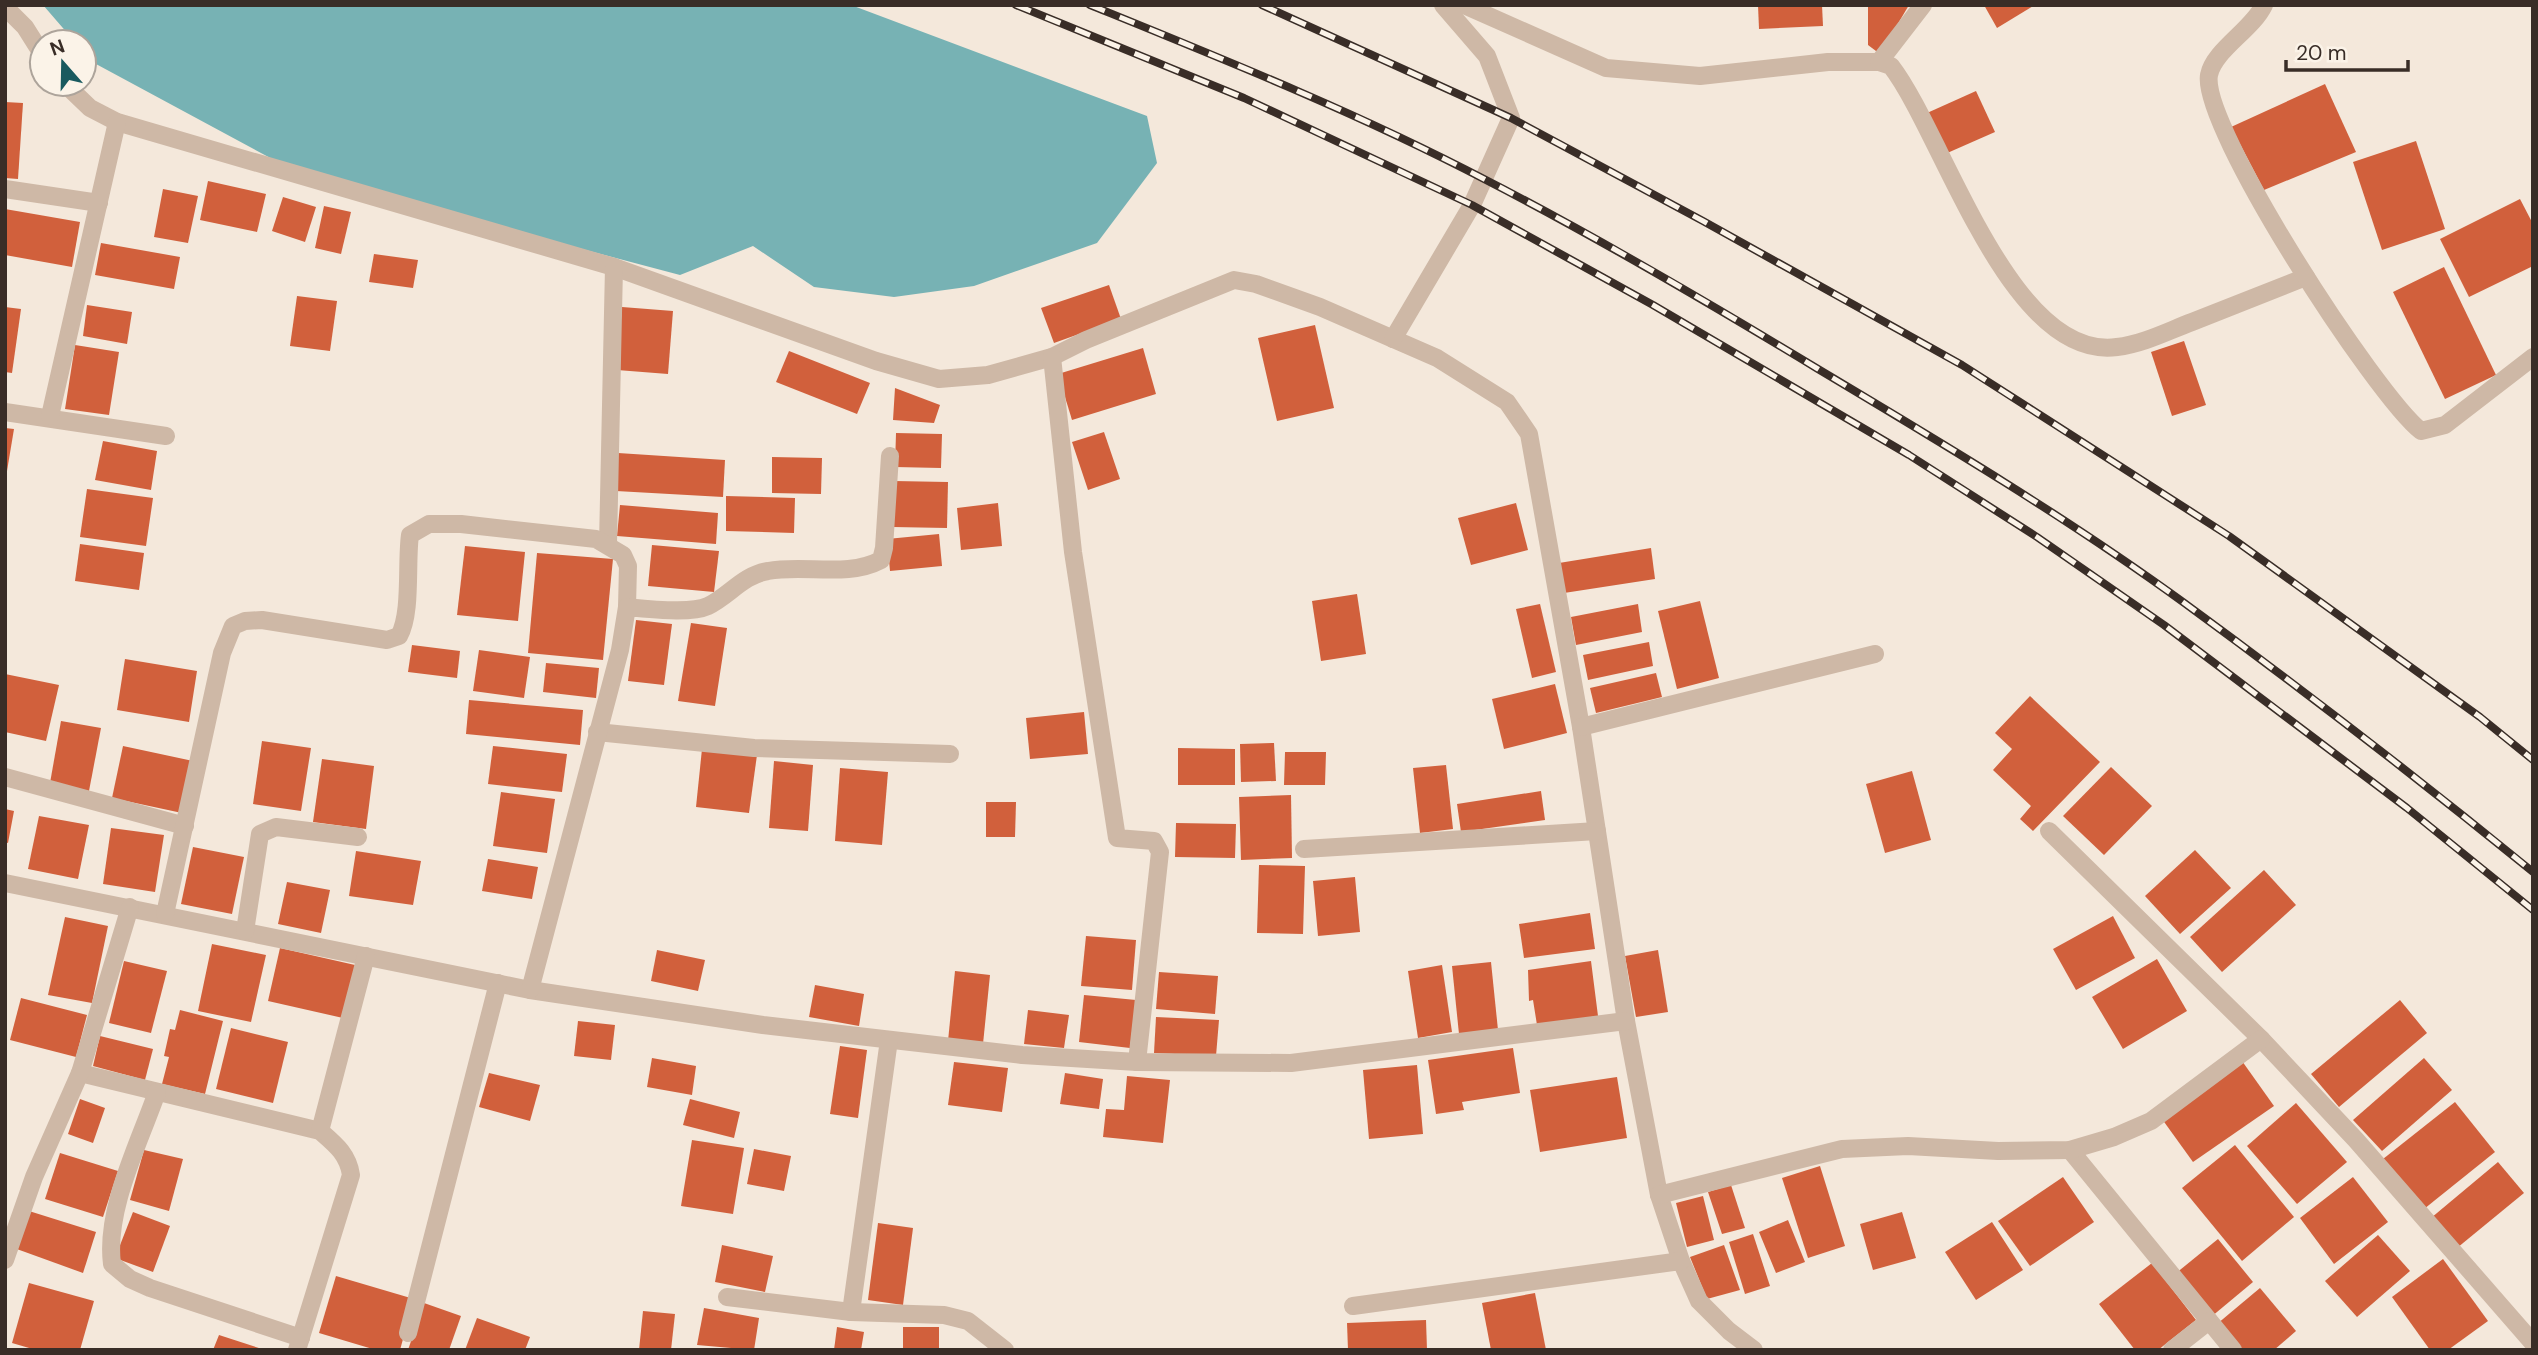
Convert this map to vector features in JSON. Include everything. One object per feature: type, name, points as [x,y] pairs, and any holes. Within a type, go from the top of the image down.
[{"type":"street","points":[[1393,339],[1472,205],[1511,118],[1487,56],[1443,5]]},
{"type":"street","points":[[1464,5],[1606,68],[1700,76],[1828,62],[1879,62],[1891,66],[1899,76],[1985,241],[2027,303],[2056,330],[2087,346],[2115,348],[2145,340],[2306,277]]},
{"type":"street","points":[[1879,62],[1923,5]]},
{"type":"street","points":[[2264,5],[2258,18],[2214,62],[2209,91],[2231,146],[2306,277],[2390,398],[2421,431],[2445,425],[2533,357]]},
{"type":"street","points":[[5,7],[28,32]]},
{"type":"street","points":[[80,98],[90,108],[117,122],[614,267],[876,361],[939,379],[988,375],[1052,357],[1086,340],[1234,280],[1256,284],[1320,307],[1437,358],[1507,402],[1529,435],[1581,727],[1626,1021],[1660,1195],[1681,1261],[1699,1301],[1754,1350]]},
{"type":"street","points":[[50,416],[117,122]]},
{"type":"street","points":[[5,189],[99,203]]},
{"type":"street","points":[[608,544],[614,267]]},
{"type":"street","points":[[1052,357],[1073,552],[1109,777],[1113,827],[1117,838],[1154,841],[1160,852],[1137,1062]]},
{"type":"street","points":[[5,412],[50,416],[166,436]]},
{"type":"street","points":[[627,607],[705,608],[721,599],[733,587],[768,570],[860,568],[881,560],[890,456]]},
{"type":"street","points":[[165,914],[222,653],[233,626],[245,621],[262,620],[387,640],[399,636],[406,615],[406,564],[410,535],[429,524],[461,524],[596,538],[623,555],[628,566],[627,607],[620,650],[530,990]]},
{"type":"street","points":[[1581,727],[1875,654]]},
{"type":"street","points":[[597,733],[754,748],[950,754]]},
{"type":"street","points":[[5,777],[185,826]]},
{"type":"street","points":[[244,931],[260,834],[276,827],[358,837]]},
{"type":"street","points":[[1304,849],[1597,831]]},
{"type":"street","points":[[2049,831],[2261,1039],[2356,1140],[2533,1343]]},
{"type":"street","points":[[5,883],[530,990],[763,1025],[1022,1055],[1137,1062],[1291,1063],[1626,1021]]},
{"type":"street","points":[[5,1260],[34,1177],[80,1073],[130,907]]},
{"type":"street","points":[[320,1131],[366,956]]},
{"type":"street","points":[[408,1333],[498,983]]},
{"type":"street","points":[[1660,1195],[1842,1149],[1908,1146],[1998,1151],[2070,1150],[2114,1138],[2151,1121],[2261,1039]]},
{"type":"street","points":[[851,1312],[889,1040]]},
{"type":"street","points":[[80,1073],[320,1131],[339,1147],[349,1162],[351,1175],[299,1344],[150,1288],[130,1279],[112,1264],[109,1241],[114,1215],[157,1092]]},
{"type":"street","points":[[2070,1150],[2233,1350]]},
{"type":"street","points":[[1353,1306],[1681,1261]]},
{"type":"street","points":[[727,1297],[851,1312],[944,1315],[968,1321],[1005,1350]]},
{"type":"street","points":[[2172,1350],[2209,1321]]},
{"type":"water","points":[[43,5],[851,5],[1147,116],[1157,163],[1097,243],[974,286],[894,297],[814,287],[753,246],[680,275],[302,175],[98,65],[98,28],[63,28]]},
{"type":"building","points":[[1758,5],[1822,5],[1823,26],[1759,29]]},
{"type":"building","points":[[1868,5],[1909,5],[1880,54],[1868,45]]},
{"type":"building","points":[[1984,5],[2035,5],[1997,28]]},
{"type":"building","points":[[2325,84],[2356,152],[2264,190],[2231,127]]},
{"type":"building","points":[[1976,91],[1995,132],[1945,154],[1927,113]]},
{"type":"building","points":[[5,102],[23,103],[18,179],[5,178]]},
{"type":"building","points":[[2416,141],[2445,229],[2382,250],[2353,162]]},
{"type":"building","points":[[208,181],[266,194],[257,232],[200,220]]},
{"type":"building","points":[[163,189],[198,196],[188,243],[154,237]]},
{"type":"building","points":[[283,197],[316,207],[305,242],[272,231]]},
{"type":"building","points":[[2520,199],[2533,224],[2533,266],[2469,297],[2440,239]]},
{"type":"building","points":[[324,206],[351,212],[341,254],[315,248]]},
{"type":"building","points":[[5,209],[80,222],[72,267],[5,255]]},
{"type":"building","points":[[101,243],[180,257],[174,289],[95,275]]},
{"type":"building","points":[[374,254],[418,260],[413,288],[369,282]]},
{"type":"building","points":[[2444,267],[2496,375],[2445,399],[2393,292]]},
{"type":"building","points":[[1109,285],[1121,319],[1054,343],[1041,308]]},
{"type":"building","points":[[297,296],[337,301],[330,351],[290,346]]},
{"type":"building","points":[[87,305],[132,312],[127,344],[83,336]]},
{"type":"building","points":[[5,307],[21,309],[12,373],[5,372]]},
{"type":"building","points":[[622,307],[673,311],[668,374],[617,370]]},
{"type":"building","points":[[1315,325],[1334,408],[1277,421],[1258,338]]},
{"type":"building","points":[[2184,341],[2206,405],[2172,416],[2151,352]]},
{"type":"building","points":[[75,345],[119,352],[109,415],[65,409]]},
{"type":"building","points":[[1143,348],[1156,394],[1072,420],[1058,374]]},
{"type":"building","points":[[789,351],[870,383],[857,414],[776,382]]},
{"type":"building","points":[[895,388],[940,405],[934,423],[893,420]]},
{"type":"building","points":[[5,428],[14,429],[7,471],[5,471]]},
{"type":"building","points":[[1104,432],[1120,479],[1088,490],[1072,442]]},
{"type":"building","points":[[896,433],[942,434],[941,468],[895,467]]},
{"type":"building","points":[[103,441],[157,451],[151,490],[95,480]]},
{"type":"building","points":[[618,453],[725,460],[723,497],[616,491]]},
{"type":"building","points":[[772,457],[822,458],[821,494],[772,493]]},
{"type":"building","points":[[894,481],[948,482],[947,528],[893,527]]},
{"type":"building","points":[[87,489],[153,498],[146,546],[80,537]]},
{"type":"building","points":[[726,496],[795,498],[794,533],[726,531]]},
{"type":"building","points":[[998,503],[1002,546],[961,550],[957,508]]},
{"type":"building","points":[[1516,503],[1528,550],[1471,565],[1458,518]]},
{"type":"building","points":[[620,505],[718,513],[716,544],[617,536]]},
{"type":"building","points":[[939,534],[942,566],[890,571],[887,539]]},
{"type":"building","points":[[80,544],[144,553],[139,590],[75,581]]},
{"type":"building","points":[[652,545],[719,551],[714,592],[648,586]]},
{"type":"building","points":[[465,546],[525,552],[518,621],[457,615]]},
{"type":"building","points":[[1651,548],[1655,579],[1564,593],[1559,563]]},
{"type":"building","points":[[537,553],[613,559],[603,660],[528,653]]},
{"type":"building","points":[[1357,594],[1366,654],[1321,661],[1312,601]]},
{"type":"building","points":[[1700,601],[1719,678],[1677,689],[1658,611]]},
{"type":"building","points":[[1540,604],[1556,672],[1532,678],[1516,609]]},
{"type":"building","points":[[1638,604],[1642,632],[1576,645],[1571,617]]},
{"type":"building","points":[[636,620],[672,624],[664,685],[628,681]]},
{"type":"building","points":[[691,623],[727,628],[715,706],[678,701]]},
{"type":"building","points":[[1649,642],[1653,666],[1588,680],[1583,655]]},
{"type":"building","points":[[412,645],[460,651],[457,678],[408,672]]},
{"type":"building","points":[[479,650],[530,657],[524,698],[473,691]]},
{"type":"building","points":[[125,659],[197,671],[189,722],[117,710]]},
{"type":"building","points":[[546,663],[599,668],[596,698],[543,692]]},
{"type":"building","points":[[1656,673],[1662,697],[1596,713],[1590,688]]},
{"type":"building","points":[[5,674],[59,685],[46,741],[5,732]]},
{"type":"building","points":[[1555,684],[1567,733],[1504,749],[1492,699]]},
{"type":"building","points":[[2030,696],[2100,762],[2033,831],[2020,819],[2031,806],[1993,770],[2012,749],[1995,733]]},
{"type":"building","points":[[469,700],[583,710],[580,745],[466,734]]},
{"type":"building","points":[[1084,712],[1088,754],[1030,759],[1026,718]]},
{"type":"building","points":[[61,721],[101,728],[89,791],[50,783]]},
{"type":"building","points":[[262,741],[311,748],[301,811],[253,804]]},
{"type":"building","points":[[1274,743],[1276,781],[1241,782],[1240,744]]},
{"type":"building","points":[[123,746],[193,761],[182,813],[112,798]]},
{"type":"building","points":[[493,746],[567,754],[562,792],[488,784]]},
{"type":"building","points":[[1178,748],[1235,749],[1235,785],[1178,785]]},
{"type":"building","points":[[702,749],[757,755],[749,813],[696,807]]},
{"type":"building","points":[[1285,752],[1326,752],[1325,785],[1284,785]]},
{"type":"building","points":[[322,759],[374,766],[366,829],[313,822]]},
{"type":"building","points":[[774,761],[813,765],[808,831],[769,828]]},
{"type":"building","points":[[1446,765],[1453,829],[1420,833],[1413,768]]},
{"type":"building","points":[[2111,767],[2152,806],[2104,855],[2063,816]]},
{"type":"building","points":[[840,768],[888,772],[882,845],[835,841]]},
{"type":"building","points":[[1912,771],[1931,840],[1885,853],[1866,784]]},
{"type":"building","points":[[1541,791],[1545,820],[1461,832],[1457,804]]},
{"type":"building","points":[[501,792],[555,799],[547,853],[493,846]]},
{"type":"building","points":[[1291,795],[1292,858],[1241,860],[1239,797]]},
{"type":"building","points":[[986,802],[1016,802],[1015,837],[986,837]]},
{"type":"building","points":[[5,809],[14,811],[8,843],[5,842]]},
{"type":"building","points":[[39,816],[89,825],[78,879],[28,869]]},
{"type":"building","points":[[1176,823],[1236,824],[1235,858],[1175,857]]},
{"type":"building","points":[[111,828],[164,835],[155,892],[103,884]]},
{"type":"building","points":[[193,847],[244,857],[232,914],[181,904]]},
{"type":"building","points":[[2195,850],[2231,888],[2180,934],[2145,896]]},
{"type":"building","points":[[356,851],[421,861],[413,905],[349,896]]},
{"type":"building","points":[[488,859],[538,867],[532,899],[482,891]]},
{"type":"building","points":[[1259,865],[1305,866],[1303,934],[1257,933]]},
{"type":"building","points":[[2264,870],[2296,905],[2222,972],[2190,937]]},
{"type":"building","points":[[1355,877],[1360,932],[1318,936],[1313,881]]},
{"type":"building","points":[[287,882],[330,890],[321,933],[278,924]]},
{"type":"building","points":[[1590,913],[1595,949],[1524,958],[1519,924]]},
{"type":"building","points":[[2113,916],[2135,958],[2076,990],[2053,949]]},
{"type":"building","points":[[65,917],[108,926],[92,1003],[48,995]]},
{"type":"building","points":[[1086,936],[1136,940],[1132,990],[1081,986]]},
{"type":"building","points":[[212,944],[266,955],[251,1022],[198,1011]]},
{"type":"building","points":[[280,948],[355,965],[343,1018],[268,1001]]},
{"type":"building","points":[[657,950],[705,960],[698,991],[651,981]]},
{"type":"building","points":[[1658,950],[1668,1012],[1636,1017],[1625,956]]},
{"type":"building","points":[[2157,959],[2187,1011],[2123,1049],[2092,997]]},
{"type":"building","points":[[124,961],[167,971],[151,1033],[109,1023]]},
{"type":"building","points":[[1591,961],[1598,1016],[1537,1025],[1533,1000],[1529,1001],[1528,970]]},
{"type":"building","points":[[1491,962],[1498,1030],[1459,1034],[1452,966]]},
{"type":"building","points":[[1442,965],[1452,1032],[1418,1038],[1408,971]]},
{"type":"building","points":[[955,971],[990,975],[983,1044],[948,1041]]},
{"type":"building","points":[[1159,972],[1218,976],[1215,1014],[1156,1009]]},
{"type":"building","points":[[815,985],[864,994],[859,1026],[809,1017]]},
{"type":"building","points":[[1084,995],[1136,1000],[1130,1048],[1079,1042]]},
{"type":"building","points":[[21,998],[87,1015],[76,1057],[10,1040]]},
{"type":"building","points":[[2400,1000],[2427,1033],[2339,1107],[2311,1074]]},
{"type":"building","points":[[180,1010],[223,1021],[205,1094],[162,1084],[169,1057],[164,1056],[170,1029],[175,1030]]},
{"type":"building","points":[[1028,1010],[1069,1015],[1064,1048],[1024,1044]]},
{"type":"building","points":[[1156,1017],[1219,1020],[1216,1056],[1154,1053]]},
{"type":"building","points":[[578,1021],[615,1025],[611,1060],[574,1056]]},
{"type":"building","points":[[231,1028],[288,1042],[273,1103],[216,1089]]},
{"type":"building","points":[[100,1036],[153,1049],[145,1080],[93,1066]]},
{"type":"building","points":[[840,1046],[867,1050],[858,1118],[830,1114]]},
{"type":"building","points":[[1513,1048],[1520,1093],[1462,1102],[1464,1110],[1436,1114],[1428,1060]]},
{"type":"building","points":[[652,1058],[696,1066],[692,1095],[647,1087]]},
{"type":"building","points":[[2424,1058],[2452,1090],[2382,1151],[2353,1120]]},
{"type":"building","points":[[2242,1061],[2274,1106],[2193,1162],[2162,1119]]},
{"type":"building","points":[[954,1062],[1008,1068],[1002,1112],[948,1105]]},
{"type":"building","points":[[1417,1065],[1423,1134],[1369,1139],[1363,1070]]},
{"type":"building","points":[[489,1073],[540,1085],[530,1121],[479,1107]]},
{"type":"building","points":[[1065,1073],[1103,1079],[1099,1109],[1060,1104]]},
{"type":"building","points":[[1127,1076],[1170,1080],[1163,1143],[1103,1137],[1106,1109],[1124,1110]]},
{"type":"building","points":[[1617,1077],[1627,1138],[1540,1152],[1530,1090]]},
{"type":"building","points":[[80,1099],[105,1108],[93,1143],[68,1134]]},
{"type":"building","points":[[690,1099],[740,1112],[734,1138],[683,1125]]},
{"type":"building","points":[[2455,1102],[2495,1152],[2424,1209],[2383,1159]]},
{"type":"building","points":[[2296,1103],[2347,1162],[2297,1204],[2247,1146]]},
{"type":"building","points":[[692,1140],[744,1148],[733,1214],[681,1206]]},
{"type":"building","points":[[2235,1145],[2294,1217],[2242,1261],[2182,1188]]},
{"type":"building","points":[[754,1149],[791,1156],[784,1191],[747,1184]]},
{"type":"building","points":[[144,1150],[183,1159],[169,1211],[130,1200]]},
{"type":"building","points":[[60,1153],[118,1171],[103,1217],[45,1199]]},
{"type":"building","points":[[2498,1162],[2524,1193],[2457,1248],[2431,1218]]},
{"type":"building","points":[[1820,1166],[1845,1246],[1808,1258],[1782,1178]]},
{"type":"building","points":[[2063,1177],[2094,1222],[2030,1266],[1998,1221]]},
{"type":"building","points":[[2353,1177],[2388,1222],[2334,1264],[2300,1218]]},
{"type":"building","points":[[1731,1185],[1745,1228],[1722,1234],[1708,1192]]},
{"type":"building","points":[[1703,1196],[1714,1240],[1687,1247],[1676,1203]]},
{"type":"building","points":[[29,1211],[96,1232],[83,1273],[14,1248]]},
{"type":"building","points":[[133,1212],[170,1226],[153,1272],[115,1258]]},
{"type":"building","points":[[1902,1212],[1916,1258],[1873,1270],[1860,1224]]},
{"type":"building","points":[[1788,1220],[1805,1262],[1776,1273],[1759,1232]]},
{"type":"building","points":[[1992,1222],[2023,1270],[1976,1300],[1945,1252]]},
{"type":"building","points":[[878,1223],[913,1228],[903,1305],[868,1300]]},
{"type":"building","points":[[1753,1234],[1770,1286],[1745,1294],[1729,1242]]},
{"type":"building","points":[[2378,1235],[2410,1271],[2357,1317],[2325,1281]]},
{"type":"building","points":[[2218,1239],[2253,1282],[2211,1317],[2175,1274]]},
{"type":"building","points":[[722,1245],[773,1256],[765,1292],[715,1282]]},
{"type":"building","points":[[1724,1245],[1740,1290],[1707,1299],[1690,1257]]},
{"type":"building","points":[[2443,1259],[2488,1321],[2448,1350],[2430,1350],[2392,1297]]},
{"type":"building","points":[[2152,1263],[2196,1320],[2158,1350],[2135,1350],[2099,1304]]},
{"type":"building","points":[[336,1276],[414,1299],[400,1350],[376,1350],[319,1333]]},
{"type":"building","points":[[29,1283],[94,1301],[80,1350],[36,1350],[12,1343]]},
{"type":"building","points":[[2260,1288],[2296,1331],[2274,1350],[2238,1350],[2217,1324]]},
{"type":"building","points":[[1535,1293],[1546,1350],[1491,1350],[1482,1303]]},
{"type":"building","points":[[424,1303],[461,1316],[449,1350],[408,1350]]},
{"type":"building","points":[[704,1308],[759,1318],[754,1350],[697,1345]]},
{"type":"building","points":[[643,1311],[675,1314],[671,1350],[639,1350]]},
{"type":"building","points":[[477,1318],[530,1337],[525,1350],[465,1350]]},
{"type":"building","points":[[1426,1320],[1427,1350],[1348,1350],[1347,1323]]},
{"type":"building","points":[[837,1327],[864,1332],[861,1350],[834,1350]]},
{"type":"building","points":[[903,1327],[939,1327],[939,1350],[903,1350]]},
{"type":"building","points":[[219,1335],[262,1349],[262,1350],[213,1350]]},
{"type":"railway","points":[[1016,5],[1244,98],[1472,205],[1653,305],[1909,455],[2037,537],[2164,625],[2407,808],[2533,910]]},
{"type":"railway","points":[[1090,5],[1290,88],[1438,155],[1695,295],[2049,510],[2139,571],[2360,735],[2533,872]]},
{"type":"railway","points":[[1262,5],[1511,118],[1962,365],[2229,536],[2480,717],[2533,760]]}]
